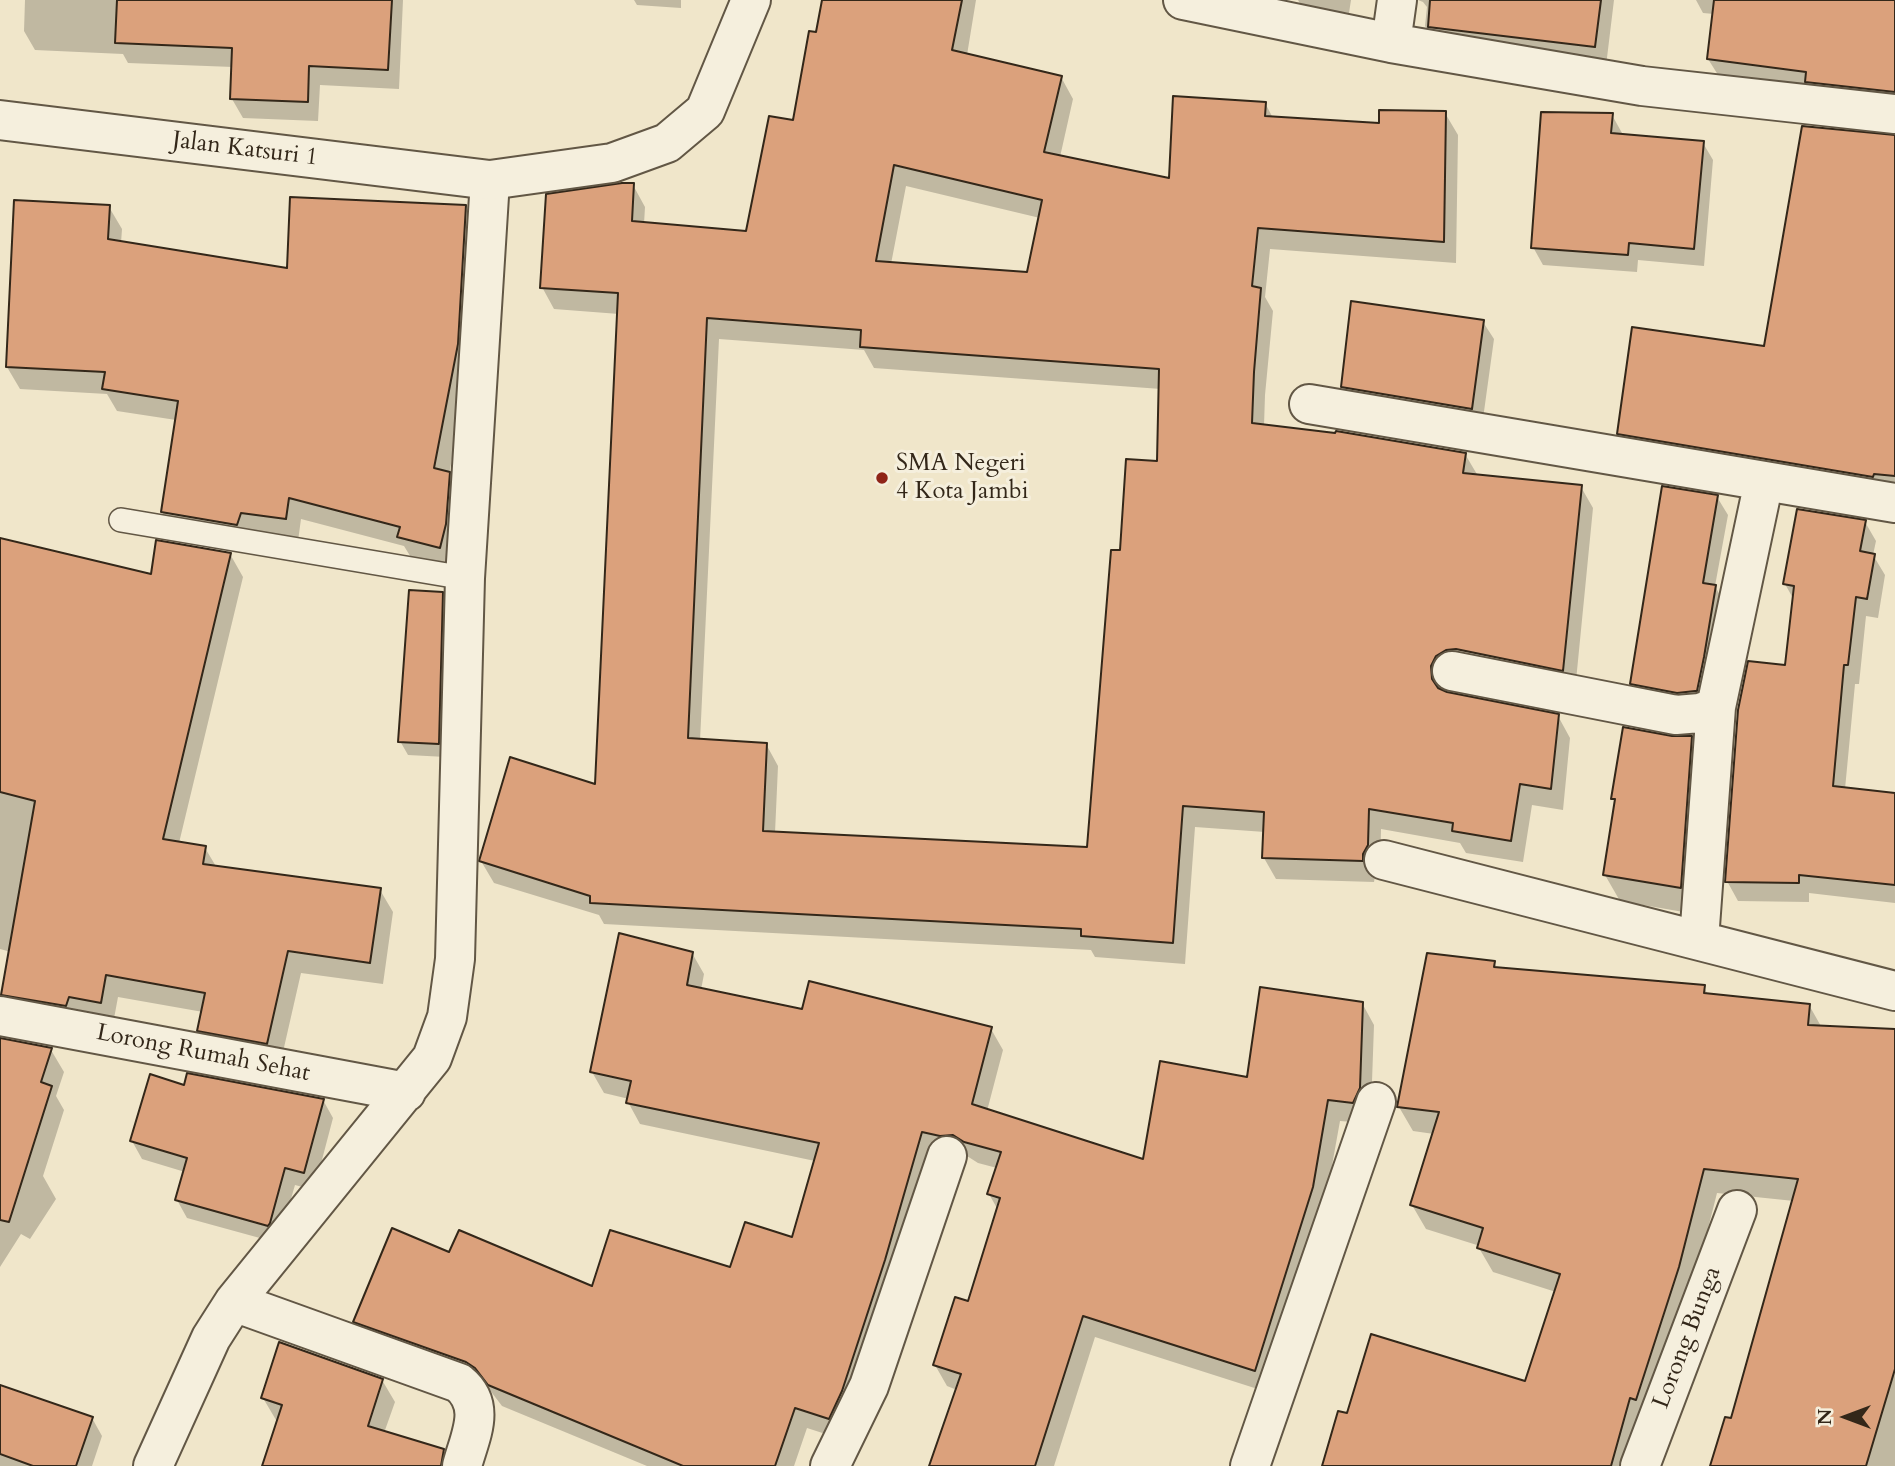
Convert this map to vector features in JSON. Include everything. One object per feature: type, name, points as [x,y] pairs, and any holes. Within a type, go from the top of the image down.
[{"type":"street","name":"Jalan Katsuri 1","points":[[0,120],[490,180],[612,163],[667,143],[705,111],[751,0]]},
{"type":"street","points":[[1183,0],[1391,43],[1642,86],[1895,114]]},
{"type":"street","points":[[1391,43],[1397,0]]},
{"type":"street","points":[[153,1466],[211,1338],[234,1302],[432,1058],[447,1017],[455,959],[466,578],[490,180]]},
{"type":"street","points":[[1309,404],[1895,503]]},
{"type":"street","points":[[1699,940],[1716,707],[1763,481]]},
{"type":"street","points":[[1451,671],[1676,715],[1700,713],[1716,707]]},
{"type":"street","points":[[1384,860],[1895,991]]},
{"type":"street","name":"Lorong Rumah Sehat","points":[[0,1016],[406,1092]]},
{"type":"street","points":[[1250,1466],[1376,1102]]},
{"type":"street","points":[[830,1466],[869,1386],[947,1156]]},
{"type":"street","name":"Lorong Bunga","points":[[1640,1466],[1737,1210]]},
{"type":"street","points":[[234,1302],[458,1383],[468,1391],[474,1402],[476,1416],[462,1466]]},
{"type":"lane","points":[[121,520],[466,578]]},
{"type":"building","points":[[117,0],[392,0],[388,70],[309,66],[308,102],[230,99],[232,48],[115,43]]},
{"type":"building","points":[[822,0],[962,0],[952,50],[1062,76],[1044,152],[1169,178],[1173,96],[1266,102],[1265,116],[1379,123],[1379,110],[1446,111],[1444,242],[1258,228],[1252,286],[1261,288],[1252,423],[1336,431],[1466,453],[1463,473],[1582,485],[1563,671],[1456,649],[1446,650],[1436,656],[1431,666],[1432,679],[1438,688],[1447,692],[1559,714],[1551,789],[1520,784],[1511,841],[1452,831],[1453,823],[1369,809],[1368,845],[1363,861],[1262,858],[1264,812],[1183,806],[1173,943],[1081,936],[1081,929],[590,903],[590,896],[479,861],[510,757],[595,784],[618,293],[540,288],[546,194],[634,183],[632,221],[746,231],[769,116],[793,120],[809,31],[816,32]],"holes":[[[894,165],[1042,200],[1027,272],[876,261]],[[707,318],[861,330],[860,347],[1159,369],[1157,461],[1126,459],[1120,550],[1111,550],[1087,847],[763,831],[767,743],[688,738]]]},
{"type":"building","points":[[1430,0],[1601,0],[1595,47],[1428,27]]},
{"type":"building","points":[[1714,0],[1895,0],[1895,92],[1805,82],[1806,72],[1707,59]]},
{"type":"building","points":[[1541,112],[1613,113],[1611,133],[1704,141],[1694,249],[1629,243],[1628,255],[1531,248]]},
{"type":"building","points":[[1802,126],[1895,135],[1895,476],[1874,474],[1873,477],[1617,434],[1632,327],[1764,346]]},
{"type":"building","points":[[290,197],[466,205],[458,344],[434,468],[450,472],[446,524],[440,548],[397,537],[400,527],[289,498],[286,519],[241,513],[237,525],[161,512],[178,401],[102,389],[105,372],[6,367],[14,200],[110,205],[108,239],[287,268]]},
{"type":"building","points":[[1351,301],[1484,320],[1472,409],[1341,387]]},
{"type":"building","points":[[1662,486],[1718,495],[1703,583],[1716,585],[1697,691],[1677,693],[1630,684]]},
{"type":"building","points":[[1797,509],[1866,520],[1860,551],[1875,554],[1867,599],[1856,597],[1848,665],[1844,665],[1833,786],[1895,793],[1895,885],[1799,875],[1799,883],[1725,882],[1738,710],[1748,661],[1785,665],[1794,586],[1783,584]]},
{"type":"building","points":[[0,538],[151,574],[156,540],[231,553],[163,839],[206,846],[203,864],[381,888],[370,963],[288,951],[267,1044],[197,1031],[205,993],[106,975],[101,1003],[69,997],[66,1006],[1,995],[35,801],[0,792]]},
{"type":"building","points":[[409,590],[443,592],[439,744],[398,742]]},
{"type":"building","points":[[1623,727],[1672,736],[1692,736],[1681,888],[1603,875],[1615,799],[1611,799]]},
{"type":"building","points":[[619,933],[693,952],[687,985],[802,1009],[809,981],[992,1027],[972,1104],[1143,1159],[1160,1061],[1247,1077],[1260,987],[1363,1002],[1360,1088],[1353,1103],[1328,1100],[1313,1187],[1255,1371],[1083,1316],[1035,1466],[929,1466],[961,1374],[933,1365],[955,1297],[968,1301],[1000,1198],[987,1194],[1001,1152],[964,1142],[953,1135],[940,1136],[922,1132],[885,1260],[842,1391],[829,1419],[795,1408],[775,1466],[683,1466],[488,1385],[475,1368],[466,1362],[353,1322],[392,1228],[449,1252],[459,1230],[592,1286],[610,1230],[730,1267],[745,1222],[792,1237],[819,1143],[626,1103],[631,1081],[590,1072]]},
{"type":"building","points":[[1427,953],[1495,961],[1494,967],[1705,985],[1704,993],[1810,1004],[1808,1025],[1895,1029],[1895,1369],[1866,1466],[1710,1466],[1725,1417],[1731,1418],[1798,1179],[1704,1169],[1679,1267],[1636,1400],[1630,1398],[1611,1466],[1322,1466],[1338,1411],[1347,1413],[1371,1334],[1525,1381],[1560,1274],[1477,1248],[1483,1228],[1410,1205],[1439,1112],[1397,1107]]},
{"type":"building","points":[[0,1038],[52,1048],[41,1082],[52,1086],[9,1222],[0,1220]]},
{"type":"building","points":[[187,1073],[324,1099],[304,1173],[285,1168],[268,1226],[175,1200],[187,1158],[130,1141],[150,1074],[184,1085]]},
{"type":"building","points":[[279,1342],[383,1379],[368,1426],[444,1449],[441,1466],[262,1466],[282,1405],[261,1398]]},
{"type":"building","points":[[0,1385],[93,1417],[76,1466],[33,1466],[0,1454]]},
{"type":"place","name":"SMA Negeri 4 Kota Jambi","points":[[882,478]]}]
